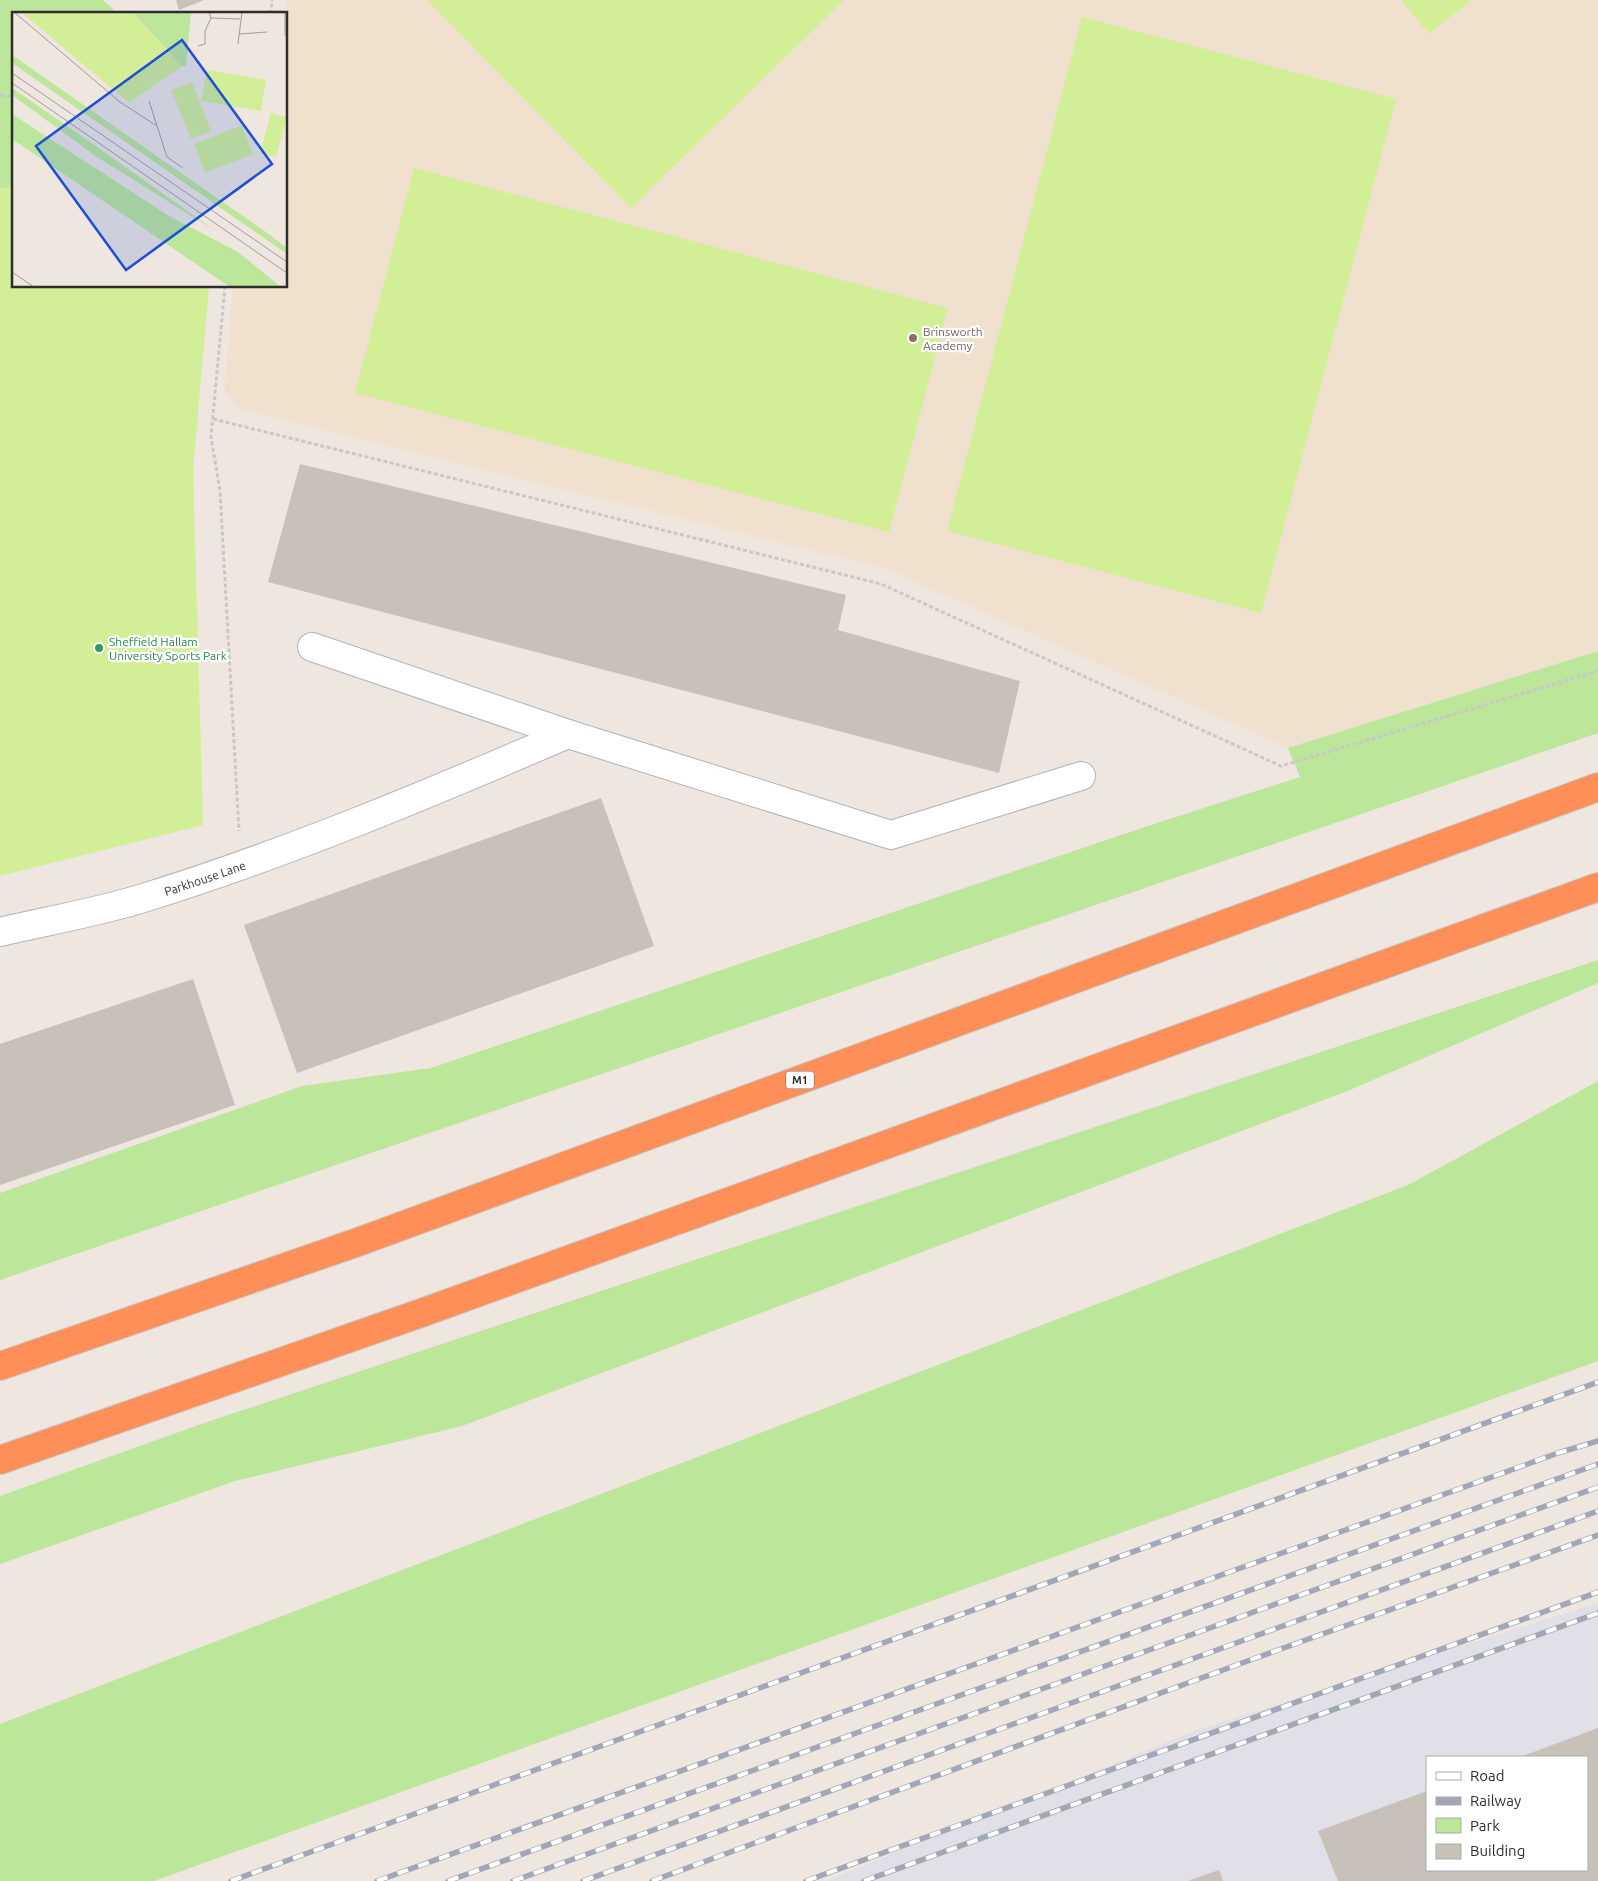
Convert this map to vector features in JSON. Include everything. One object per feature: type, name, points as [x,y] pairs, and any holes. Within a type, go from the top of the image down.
[{"type":"highway","name":"M1","points":[[0,1366],[367,1239],[1598,787]]},
{"type":"highway","points":[[0,1460],[424,1312],[1598,887]]},
{"type":"street","points":[[312,647],[568,734],[892,835],[1080,776]]},
{"type":"street","name":"Parkhouse Lane","points":[[0,932],[139,899],[241,865],[404,804],[568,734]]},
{"type":"path","points":[[225,288],[211,437],[220,491],[241,865]]},
{"type":"path","points":[[212,419],[881,584],[1281,766],[1598,671]]},
{"type":"shaded area","name":"Brinsworth Academy","points":[[287,0],[1598,0],[1598,651],[1288,748],[889,570],[238,408],[224,391],[233,288],[288,288]]},
{"type":"shaded area","points":[[1598,1603],[1598,1881],[826,1881],[1197,1730]]},
{"type":"green space","points":[[0,0],[103,0],[116,12],[12,12],[12,186],[0,189]]},
{"type":"green space","points":[[427,0],[844,0],[631,208]]},
{"type":"green space","points":[[1401,0],[1471,0],[1429,34]]},
{"type":"green space","points":[[1082,17],[1396,99],[1261,613],[947,531]]},
{"type":"green space","points":[[414,168],[948,308],[889,532],[355,393]]},
{"type":"green space","name":"Sheffield Hallam University Sports Park","points":[[12,186],[12,288],[209,288],[193,470],[203,825],[0,876],[0,189]]},
{"type":"green space","points":[[1598,651],[1598,733],[0,1280],[0,1193],[302,1086],[431,1068],[1157,823],[1300,777],[1288,748]]},
{"type":"green space","points":[[1598,960],[1598,983],[1345,1092],[462,1426],[235,1481],[0,1564],[0,1496],[207,1422]]},
{"type":"green space","points":[[1598,1081],[1598,1361],[154,1881],[0,1881],[0,1724],[1408,1185]]},
{"type":"building","points":[[176,0],[204,0],[179,10]]},
{"type":"building","points":[[300,464],[846,595],[838,630],[1020,681],[999,773],[268,582]]},
{"type":"building","points":[[601,798],[654,946],[297,1073],[244,925]]},
{"type":"building","points":[[193,979],[235,1105],[0,1185],[0,1044]]},
{"type":"building","points":[[1598,1728],[1598,1881],[1338,1881],[1318,1831],[1426,1791],[1426,1871],[1588,1871],[1588,1756],[1523,1756]]},
{"type":"building","points":[[1219,1870],[1223,1881],[1188,1881]]},
{"type":"railway","points":[[231,1881],[1598,1382]]},
{"type":"railway","points":[[377,1881],[1558,1453],[1598,1441]]},
{"type":"railway","points":[[448,1881],[1598,1464]]},
{"type":"railway","points":[[513,1881],[1598,1487]]},
{"type":"railway","points":[[583,1881],[1598,1511]]},
{"type":"railway","points":[[652,1881],[1242,1663],[1598,1535]]},
{"type":"railway","points":[[806,1881],[1598,1592]]},
{"type":"railway","points":[[864,1881],[1598,1613]]},
{"type":"place","name":"Brinsworth Academy","points":[[913,338]]},
{"type":"place","name":"Sheffield Hallam University Sports Park","points":[[99,648]]}]
